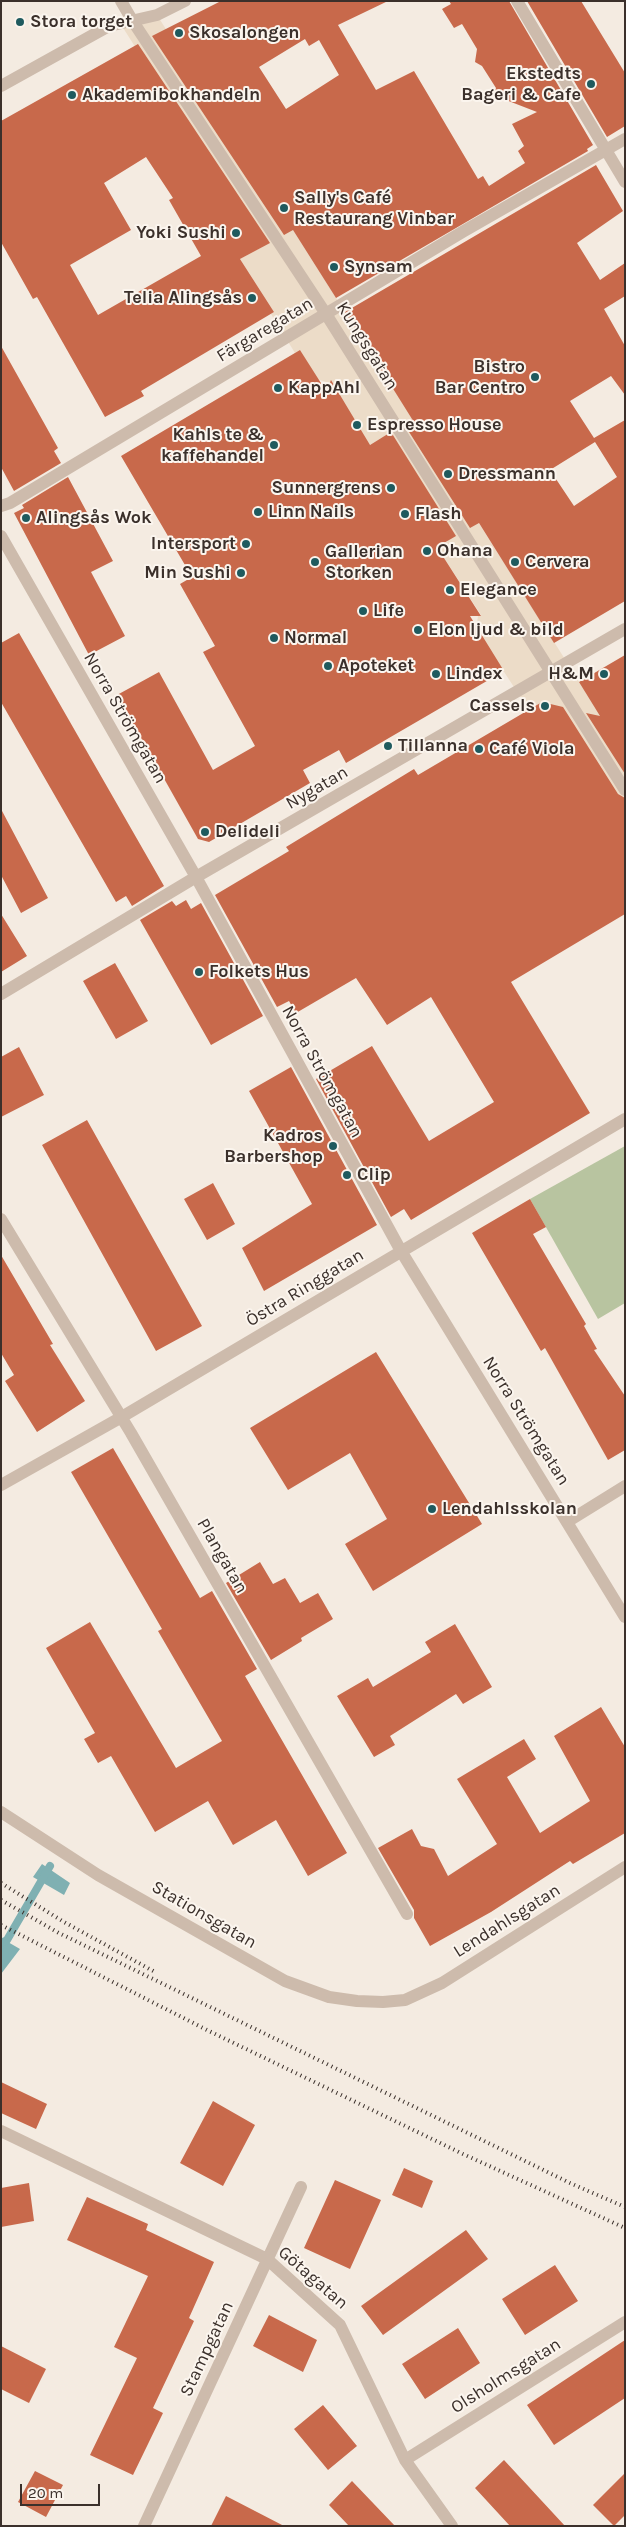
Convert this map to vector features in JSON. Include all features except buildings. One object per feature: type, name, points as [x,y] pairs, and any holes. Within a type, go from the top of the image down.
[{"type":"street","name":"Kungsgatan","points":[[121,1],[326,314],[625,790]]},
{"type":"street","points":[[1,86],[109,26],[156,15],[185,1]]},
{"type":"street","points":[[517,1],[625,182]]},
{"type":"street","name":"Färgaregatan","points":[[1,506],[10,503],[464,231],[625,140]]},
{"type":"street","name":"Norra Strömgatan","points":[[1,536],[196,878],[401,1251],[625,1618]]},
{"type":"street","name":"Nygatan","points":[[1,994],[196,878],[625,629]]},
{"type":"street","name":"Östra Ringgatan","points":[[1,1485],[120,1418],[625,1119]]},
{"type":"street","name":"Plangatan","points":[[1,1219],[120,1418],[407,1914]]},
{"type":"street","points":[[567,1522],[625,1486]]},
{"type":"street","name":"Stationsgatan","points":[[1,1812],[98,1875],[285,1981],[330,1997],[382,2002],[405,2000]]},
{"type":"street","name":"Lendahlsgatan","points":[[405,2000],[442,1983],[625,1867]]},
{"type":"street","name":"Götagatan","points":[[1,2131],[267,2259],[340,2325],[405,2460],[452,2526]]},
{"type":"street","name":"Stampgatan","points":[[144,2526],[301,2187]]},
{"type":"street","name":"Olsholmsgatan","points":[[405,2460],[625,2322]]},
{"type":"green space","points":[[625,1146],[625,1303],[598,1319],[530,1199]]},
{"type":"shaded area","points":[[157,15],[625,754],[625,821],[551,705],[542,702],[529,710],[476,629],[478,616],[481,615],[437,547],[448,541],[382,438],[368,446],[331,381],[329,383],[317,379],[300,350],[295,353],[271,314],[274,312],[240,259],[262,247],[120,23]]},
{"type":"water","points":[[42,1864],[70,1883],[64,1895],[33,1877]]},
{"type":"water","points":[[1,1938],[20,1949],[1,1974]]},
{"type":"waterway","points":[[1,1943],[7,1940],[50,1866]]},
{"type":"railway","points":[[1,1883],[64,1922],[155,1972]]},
{"type":"railway","points":[[1,1900],[59,1933],[570,2183],[625,2207]]},
{"type":"railway","points":[[1,1925],[209,2031],[463,2154],[625,2228]]},
{"type":"place","name":"Stora torget","points":[[20,22]]},
{"type":"place","name":"Skosalongen","points":[[179,33]]},
{"type":"place","name":"Ekstedts Bageri & Cafe","points":[[591,84]]},
{"type":"place","name":"Akademibokhandeln","points":[[72,95]]},
{"type":"place","name":"Sally's Café Restaurang Vinbar","points":[[284,208]]},
{"type":"place","name":"Yoki Sushi","points":[[236,233]]},
{"type":"place","name":"Synsam","points":[[334,267]]},
{"type":"place","name":"Telia Alingsås","points":[[252,298]]},
{"type":"place","name":"Bistro Bar Centro","points":[[535,377]]},
{"type":"place","name":"KappAhl","points":[[278,388]]},
{"type":"place","name":"Espresso House","points":[[357,425]]},
{"type":"place","name":"Kahls te & kaffehandel","points":[[274,445]]},
{"type":"place","name":"Dressmann","points":[[448,474]]},
{"type":"place","name":"Sunnergrens","points":[[391,488]]},
{"type":"place","name":"Linn Nails","points":[[258,512]]},
{"type":"place","name":"Flash","points":[[405,514]]},
{"type":"place","name":"Alingsås Wok","points":[[26,518]]},
{"type":"place","name":"Intersport","points":[[246,544]]},
{"type":"place","name":"Ohana","points":[[427,551]]},
{"type":"place","name":"Gallerian Storken","points":[[315,562]]},
{"type":"place","name":"Cervera","points":[[515,562]]},
{"type":"place","name":"Min Sushi","points":[[241,573]]},
{"type":"place","name":"Elegance","points":[[450,590]]},
{"type":"place","name":"Life","points":[[363,611]]},
{"type":"place","name":"Elon ljud & bild","points":[[418,630]]},
{"type":"place","name":"Normal","points":[[274,638]]},
{"type":"place","name":"Apoteket","points":[[328,666]]},
{"type":"place","name":"Lindex","points":[[436,674]]},
{"type":"place","name":"H&M","points":[[604,674]]},
{"type":"place","name":"Cassels","points":[[545,706]]},
{"type":"place","name":"Tillanna","points":[[388,746]]},
{"type":"place","name":"Café Viola","points":[[479,749]]},
{"type":"place","name":"Delideli","points":[[205,832]]},
{"type":"place","name":"Folkets Hus","points":[[199,972]]},
{"type":"place","name":"Kadros Barbershop","points":[[333,1146]]},
{"type":"place","name":"Clip","points":[[347,1175]]},
{"type":"place","name":"Lendahlsskolan","points":[[432,1509]]}]
